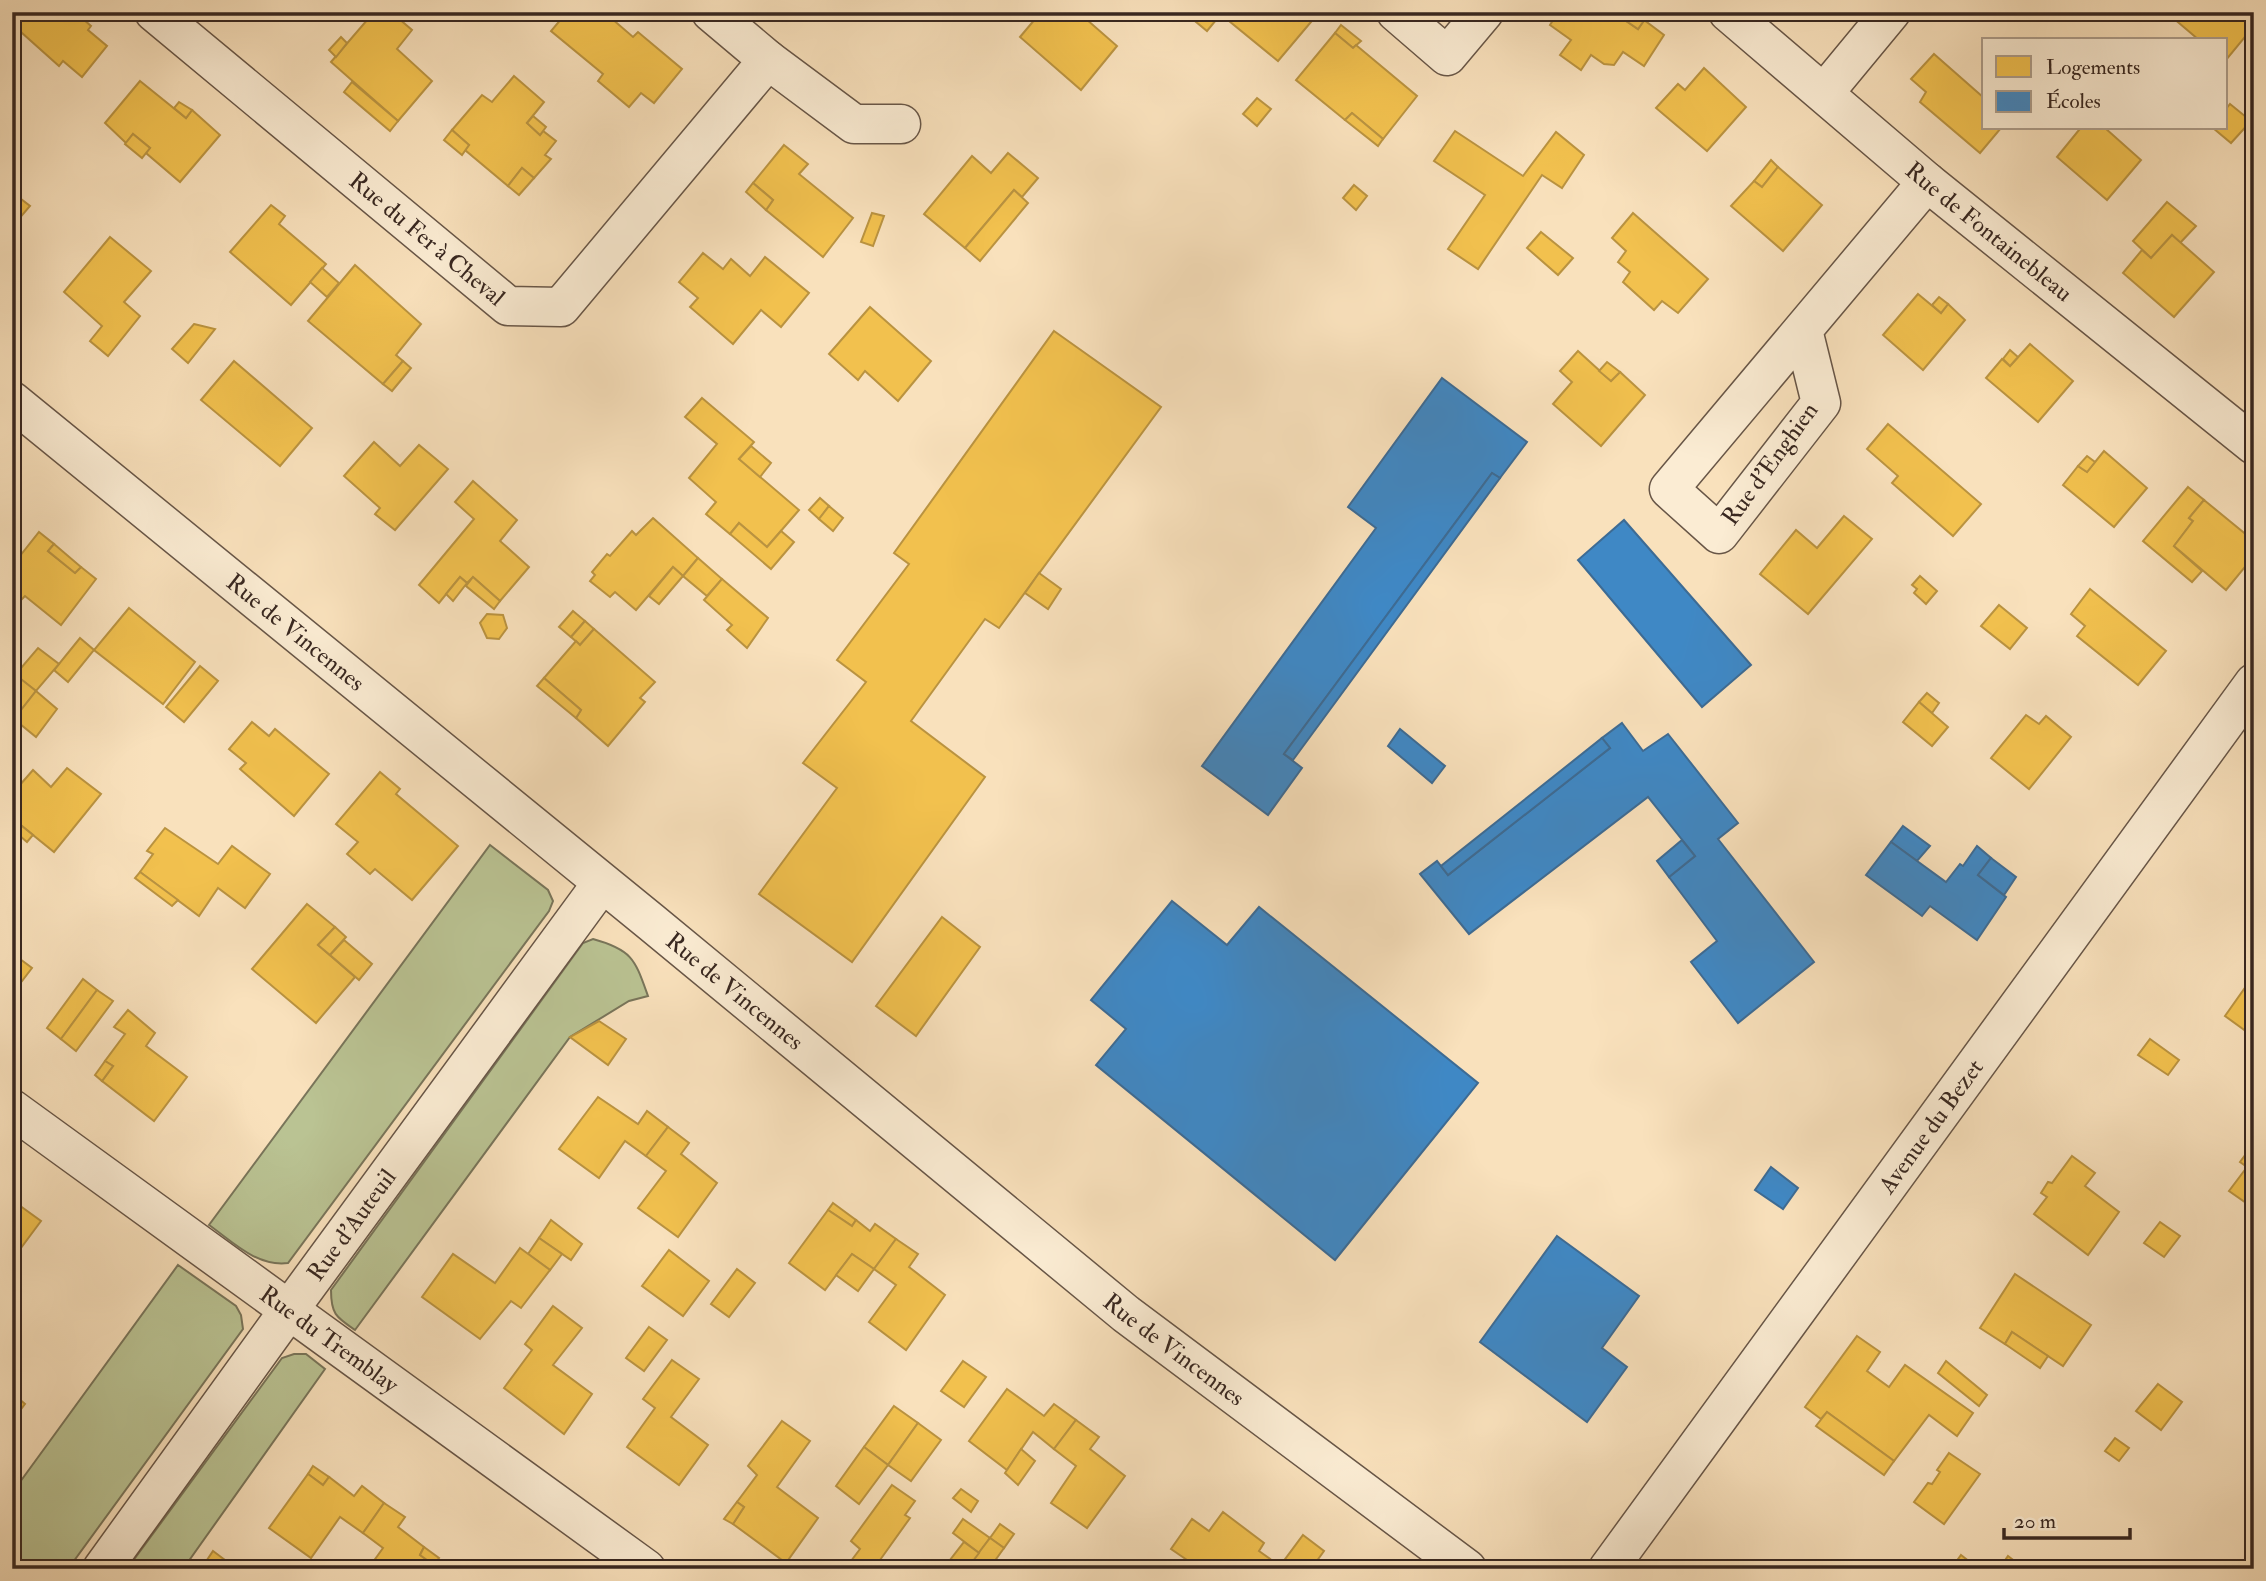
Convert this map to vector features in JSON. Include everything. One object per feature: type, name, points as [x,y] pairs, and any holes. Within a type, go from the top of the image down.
[{"type":"street","name":"Rue du Fer à Cheval","points":[[154,12],[508,306],[561,307],[768,60]]},
{"type":"street","points":[[711,12],[768,60],[854,124],[901,124]]},
{"type":"street","points":[[1396,12],[1447,56],[1484,12]]},
{"type":"street","name":"Rue de Fontainebleau","points":[[1728,12],[1927,182],[2254,445]]},
{"type":"street","points":[[1824,93],[1891,12]]},
{"type":"street","name":"Rue d'Enghien","points":[[1803,330],[1821,403],[1719,534],[1669,489],[1927,182]]},
{"type":"street","name":"Rue de Vincennes","points":[[12,401],[1126,1314],[1467,1569]]},
{"type":"street","name":"Avenue du Bezet","points":[[1608,1569],[2254,683]]},
{"type":"street","name":"Rue d'Auteuil","points":[[102,1569],[602,883]]},
{"type":"street","name":"Rue du Tremblay","points":[[12,1109],[646,1569]]},
{"type":"green space","points":[[490,845],[548,890],[553,901],[549,911],[288,1263],[266,1261],[246,1252],[209,1225]]},
{"type":"green space","points":[[593,939],[617,947],[631,958],[648,996],[629,1001],[570,1037],[355,1330],[336,1314],[331,1290],[583,943]]},
{"type":"green space","points":[[178,1265],[236,1306],[241,1315],[243,1329],[68,1569],[16,1569],[12,1565],[12,1493]]},
{"type":"green space","points":[[306,1354],[325,1369],[183,1569],[127,1569],[282,1358]]},
{"type":"building: Logements","points":[[12,12],[75,12],[91,26],[88,30],[107,46],[82,77],[63,61],[59,66],[12,24]]},
{"type":"building: Logements","points":[[374,12],[391,12],[412,30],[397,49],[432,81],[398,121],[331,62]]},
{"type":"building: Logements","points":[[567,12],[604,12],[633,37],[638,32],[682,69],[654,103],[641,93],[629,107],[598,81],[603,74],[551,31]]},
{"type":"building: Logements","points":[[1041,12],[1078,12],[1117,46],[1081,90],[1020,37]]},
{"type":"building: Logements","points":[[1184,12],[1218,12],[1221,14],[1207,31]]},
{"type":"building: Logements","points":[[1218,12],[1312,12],[1316,16],[1278,61]]},
{"type":"building: Logements","points":[[1558,12],[1613,12],[1638,29],[1644,20],[1664,35],[1644,66],[1623,52],[1614,65],[1604,64],[1591,55],[1581,70],[1560,55],[1571,40],[1550,25]]},
{"type":"building: Logements","points":[[1613,12],[1643,12],[1648,15],[1638,29]]},
{"type":"building: Logements","points":[[2166,12],[2246,12],[2254,19],[2254,26],[2228,58],[2228,38],[2197,38]]},
{"type":"building: Logements","points":[[1341,25],[1361,41],[1353,48],[1335,33]]},
{"type":"building: Logements","points":[[1335,33],[1353,48],[1356,45],[1417,96],[1383,139],[1352,113],[1345,120],[1296,80]]},
{"type":"building: Logements","points":[[341,37],[347,43],[336,57],[329,50]]},
{"type":"building: Logements","points":[[1934,54],[1982,96],[1982,130],[1999,130],[1980,153],[1920,102],[1926,92],[1911,79]]},
{"type":"building: Logements","points":[[1704,68],[1746,107],[1707,151],[1656,108],[1678,84],[1685,90]]},
{"type":"building: Logements","points":[[514,76],[544,102],[527,123],[540,135],[543,131],[556,141],[545,155],[551,159],[534,178],[522,168],[508,186],[465,150],[469,145],[452,130],[482,95],[492,102]]},
{"type":"building: Logements","points":[[140,81],[186,118],[192,110],[220,135],[180,182],[146,153],[150,148],[133,134],[126,143],[105,123]]},
{"type":"building: Logements","points":[[352,82],[398,121],[390,131],[344,92]]},
{"type":"building: Logements","points":[[1257,98],[1271,109],[1257,126],[1243,114]]},
{"type":"building: Logements","points":[[179,102],[192,110],[186,118],[174,108]]},
{"type":"building: Logements","points":[[2230,104],[2251,121],[2231,143],[2215,130],[2228,130]]},
{"type":"building: Logements","points":[[1352,113],[1383,139],[1378,146],[1345,120]]},
{"type":"building: Logements","points":[[533,116],[546,127],[540,135],[527,123]]},
{"type":"building: Logements","points":[[452,130],[469,145],[462,155],[444,140]]},
{"type":"building: Logements","points":[[2079,130],[2107,130],[2141,160],[2107,200],[2057,157]]},
{"type":"building: Logements","points":[[1455,131],[1523,176],[1556,132],[1584,155],[1562,188],[1542,175],[1478,269],[1448,249],[1485,195],[1434,161]]},
{"type":"building: Logements","points":[[133,134],[150,148],[142,158],[125,144]]},
{"type":"building: Logements","points":[[784,145],[808,164],[799,174],[853,218],[823,257],[766,210],[773,200],[753,183]]},
{"type":"building: Logements","points":[[1008,153],[1038,178],[1022,197],[1014,190],[965,248],[924,214],[972,156],[991,173]]},
{"type":"building: Logements","points":[[1771,160],[1778,167],[1762,187],[1754,181]]},
{"type":"building: Logements","points":[[1778,167],[1822,205],[1783,251],[1731,206],[1754,181],[1762,187]]},
{"type":"building: Logements","points":[[522,168],[534,178],[519,195],[508,186]]},
{"type":"building: Logements","points":[[753,183],[773,200],[766,210],[746,192]]},
{"type":"building: Logements","points":[[1354,185],[1367,196],[1356,210],[1343,198]]},
{"type":"building: Logements","points":[[1014,190],[1028,203],[980,261],[965,248]]},
{"type":"building: Logements","points":[[12,192],[30,206],[12,227]]},
{"type":"building: Logements","points":[[2167,202],[2196,226],[2180,243],[2172,235],[2151,258],[2133,241]]},
{"type":"building: Logements","points":[[271,205],[285,216],[279,224],[326,264],[291,305],[230,252]]},
{"type":"building: Logements","points":[[872,213],[884,216],[873,246],[861,242]]},
{"type":"building: Logements","points":[[1633,213],[1708,279],[1678,313],[1662,301],[1654,310],[1623,282],[1630,272],[1618,262],[1626,251],[1612,238]]},
{"type":"building: Logements","points":[[1541,232],[1573,258],[1558,275],[1527,248]]},
{"type":"building: Logements","points":[[2172,235],[2214,272],[2174,317],[2123,273],[2142,250],[2151,258]]},
{"type":"building: Logements","points":[[110,237],[151,271],[124,302],[140,316],[108,356],[90,341],[102,326],[64,292]]},
{"type":"building: Logements","points":[[703,253],[723,269],[731,259],[750,276],[765,257],[809,293],[781,327],[761,310],[733,344],[690,307],[698,298],[679,282]]},
{"type":"building: Logements","points":[[355,265],[421,324],[396,355],[403,361],[383,384],[308,321]]},
{"type":"building: Logements","points":[[322,268],[339,283],[327,297],[310,282]]},
{"type":"building: Logements","points":[[1918,294],[1941,313],[1948,304],[1965,320],[1923,370],[1883,335]]},
{"type":"building: Logements","points":[[1939,297],[1948,304],[1941,313],[1932,305]]},
{"type":"building: Logements","points":[[870,307],[931,361],[898,401],[865,371],[858,380],[829,354]]},
{"type":"building: Logements","points":[[194,324],[215,329],[188,363],[172,349]]},
{"type":"building: Logements","points":[[1054,331],[1161,407],[999,628],[985,619],[911,721],[985,777],[852,962],[759,894],[837,788],[803,763],[866,682],[837,660],[909,564],[894,553]]},
{"type":"building: Logements","points":[[2030,344],[2073,381],[2038,422],[1986,378],[2002,359],[2010,366]]},
{"type":"building: Logements","points":[[2010,350],[2018,357],[2010,366],[2003,359]]},
{"type":"building: Logements","points":[[1578,351],[1611,381],[1620,372],[1645,395],[1601,446],[1553,404],[1572,382],[1560,371]]},
{"type":"building: Logements","points":[[234,361],[312,428],[280,466],[201,400]]},
{"type":"building: Logements","points":[[403,361],[411,368],[392,391],[383,384]]},
{"type":"building: Logements","points":[[1607,362],[1620,372],[1611,381],[1599,371]]},
{"type":"building: Logements","points":[[702,398],[754,442],[739,459],[799,510],[767,547],[739,523],[730,534],[706,514],[716,502],[689,478],[717,444],[685,417]]},
{"type":"building: Logements","points":[[1888,424],[1981,504],[1953,536],[1892,483],[1898,476],[1867,449]]},
{"type":"building: Logements","points":[[374,442],[400,466],[419,445],[448,469],[395,530],[375,514],[380,508],[344,476]]},
{"type":"building: Logements","points":[[751,446],[771,463],[760,477],[739,459]]},
{"type":"building: Logements","points":[[2104,451],[2147,488],[2114,527],[2063,485],[2078,466],[2087,472]]},
{"type":"building: Logements","points":[[2087,456],[2095,462],[2087,472],[2078,466]]},
{"type":"building: Logements","points":[[473,481],[517,520],[500,541],[529,567],[500,601],[473,577],[467,583],[460,577],[439,603],[419,585],[474,519],[455,502]]},
{"type":"building: Logements","points":[[2188,487],[2204,500],[2189,518],[2193,521],[2174,546],[2202,571],[2192,582],[2143,541]]},
{"type":"building: Logements","points":[[820,498],[829,506],[819,519],[809,510]]},
{"type":"building: Logements","points":[[2204,500],[2254,541],[2254,556],[2226,590],[2174,546],[2193,521],[2189,518]]},
{"type":"building: Logements","points":[[829,506],[843,518],[833,531],[819,519]]},
{"type":"building: Logements","points":[[1844,516],[1872,539],[1808,614],[1760,574],[1796,530],[1817,548]]},
{"type":"building: Logements","points":[[653,518],[698,558],[683,576],[673,567],[636,610],[615,592],[610,597],[590,581],[595,575],[592,572],[607,554],[610,556],[632,531],[636,535]]},
{"type":"building: Logements","points":[[739,523],[767,547],[781,531],[794,542],[771,569],[730,534]]},
{"type":"building: Logements","points":[[39,532],[54,544],[48,551],[75,573],[81,567],[96,579],[61,625],[25,596],[12,609],[12,566]]},
{"type":"building: Logements","points":[[54,544],[81,567],[75,573],[48,551]]},
{"type":"building: Logements","points":[[698,558],[722,579],[707,596],[683,576]]},
{"type":"building: Logements","points":[[673,567],[683,576],[659,604],[649,596]]},
{"type":"building: Logements","points":[[1039,573],[1061,589],[1048,609],[1025,593]]},
{"type":"building: Logements","points":[[1920,576],[1937,591],[1926,604],[1914,593],[1917,589],[1912,585]]},
{"type":"building: Logements","points":[[460,577],[467,583],[453,601],[446,594]]},
{"type":"building: Logements","points":[[473,577],[500,601],[494,609],[466,586]]},
{"type":"building: Logements","points":[[722,579],[768,618],[747,648],[727,630],[732,625],[704,600]]},
{"type":"building: Logements","points":[[2090,589],[2166,651],[2138,685],[2077,636],[2085,626],[2071,614]]},
{"type":"building: Logements","points":[[1999,605],[2027,628],[2010,649],[1981,626]]},
{"type":"building: Logements","points":[[129,608],[195,662],[163,704],[94,650]]},
{"type":"building: Logements","points":[[573,611],[585,621],[571,637],[559,627]]},
{"type":"building: Logements","points":[[487,614],[503,615],[507,628],[499,639],[487,638],[480,623]]},
{"type":"building: Logements","points":[[585,621],[594,629],[580,645],[571,637]]},
{"type":"building: Logements","points":[[594,629],[655,682],[640,698],[645,702],[608,746],[576,718],[581,710],[544,678],[576,641],[580,645]]},
{"type":"building: Logements","points":[[80,638],[94,650],[68,682],[54,670]]},
{"type":"building: Logements","points":[[38,648],[59,664],[36,691],[15,675]]},
{"type":"building: Logements","points":[[200,666],[218,681],[184,722],[166,707]]},
{"type":"building: Logements","points":[[12,672],[36,691],[14,719],[12,717]]},
{"type":"building: Logements","points":[[544,678],[581,710],[576,718],[537,686]]},
{"type":"building: Logements","points":[[36,691],[57,709],[36,737],[14,719]]},
{"type":"building: Logements","points":[[1927,693],[1939,703],[1932,713],[1919,702]]},
{"type":"building: Logements","points":[[1919,702],[1948,727],[1932,746],[1903,722]]},
{"type":"building: Logements","points":[[2026,715],[2039,724],[2046,716],[2071,737],[2029,789],[1991,758]]},
{"type":"building: Logements","points":[[252,722],[269,736],[275,729],[329,774],[294,816],[240,769],[246,763],[229,749]]},
{"type":"building: Logements","points":[[67,768],[101,794],[54,852],[12,818],[12,794],[33,770],[51,787]]},
{"type":"building: Logements","points":[[380,772],[400,789],[396,794],[458,846],[412,900],[375,869],[370,874],[347,854],[358,842],[336,824]]},
{"type":"building: Logements","points":[[12,818],[33,835],[27,842],[12,829]]},
{"type":"building: Logements","points":[[165,828],[218,864],[232,846],[270,874],[245,908],[218,888],[199,916],[140,872],[153,854],[147,851]]},
{"type":"building: Logements","points":[[140,872],[178,900],[172,906],[135,878]]},
{"type":"building: Logements","points":[[307,904],[335,927],[318,945],[355,977],[316,1023],[252,969]]},
{"type":"building: Logements","points":[[942,917],[980,947],[916,1036],[876,1006]]},
{"type":"building: Logements","points":[[335,927],[346,937],[330,955],[318,945]]},
{"type":"building: Logements","points":[[344,940],[372,964],[359,980],[330,955]]},
{"type":"building: Logements","points":[[12,953],[32,968],[12,994]]},
{"type":"building: Logements","points":[[2254,975],[2254,1037],[2225,1016]]},
{"type":"building: Logements","points":[[83,979],[97,990],[61,1039],[47,1028]]},
{"type":"building: Logements","points":[[97,990],[113,1001],[76,1051],[61,1039]]},
{"type":"building: Logements","points":[[128,1010],[155,1033],[146,1046],[187,1077],[154,1121],[102,1081],[113,1066],[105,1061],[125,1034],[114,1027]]},
{"type":"building: Logements","points":[[599,1021],[626,1039],[608,1065],[570,1037]]},
{"type":"building: Logements","points":[[2150,1039],[2179,1060],[2168,1075],[2138,1055]]},
{"type":"building: Logements","points":[[105,1061],[113,1066],[102,1081],[95,1075]]},
{"type":"building: Logements","points":[[598,1097],[638,1124],[647,1111],[668,1127],[646,1156],[625,1141],[599,1178],[559,1149]]},
{"type":"building: Logements","points":[[668,1127],[689,1143],[681,1154],[717,1183],[678,1237],[638,1208],[666,1171],[646,1156]]},
{"type":"building: Logements","points":[[2254,1143],[2252,1207],[2229,1191],[2247,1167],[2240,1162]]},
{"type":"building: Logements","points":[[2072,1156],[2095,1173],[2085,1186],[2119,1212],[2088,1255],[2034,1214],[2047,1197],[2041,1193],[2048,1182],[2052,1183]]},
{"type":"building: Logements","points":[[12,1200],[41,1221],[12,1260]]},
{"type":"building: Logements","points":[[833,1203],[856,1220],[852,1226],[828,1210]]},
{"type":"building: Logements","points":[[828,1210],[852,1226],[856,1220],[870,1231],[875,1224],[896,1239],[874,1269],[852,1254],[825,1290],[789,1263]]},
{"type":"building: Logements","points":[[551,1220],[582,1244],[571,1260],[539,1238]]},
{"type":"building: Logements","points":[[2160,1222],[2180,1236],[2164,1257],[2144,1243]]},
{"type":"building: Logements","points":[[539,1238],[562,1254],[550,1270],[528,1254]]},
{"type":"building: Logements","points":[[896,1239],[918,1254],[909,1267],[945,1295],[906,1350],[869,1322],[896,1285],[874,1269]]},
{"type":"building: Logements","points":[[520,1248],[550,1270],[521,1308],[511,1301],[480,1339],[422,1297],[453,1254],[495,1283]]},
{"type":"building: Logements","points":[[669,1250],[709,1281],[683,1316],[642,1286]]},
{"type":"building: Logements","points":[[852,1254],[874,1269],[858,1291],[836,1275]]},
{"type":"building: Logements","points":[[737,1269],[755,1283],[729,1317],[711,1304]]},
{"type":"building: Logements","points":[[2015,1274],[2091,1325],[2063,1366],[2012,1332],[2005,1344],[1980,1328]]},
{"type":"building: Logements","points":[[553,1306],[582,1328],[553,1365],[592,1394],[564,1434],[504,1388],[532,1350],[525,1344]]},
{"type":"building: Logements","points":[[649,1327],[667,1340],[644,1371],[626,1358]]},
{"type":"building: Logements","points":[[2012,1332],[2048,1356],[2040,1368],[2005,1344]]},
{"type":"building: Logements","points":[[1857,1336],[1880,1352],[1867,1371],[1889,1387],[1905,1365],[1973,1413],[1957,1436],[1929,1415],[1894,1461],[1827,1412],[1821,1419],[1805,1407]]},
{"type":"building: Logements","points":[[672,1360],[699,1379],[671,1417],[708,1445],[679,1485],[627,1447],[655,1408],[643,1399]]},
{"type":"building: Logements","points":[[963,1361],[986,1377],[964,1407],[941,1391]]},
{"type":"building: Logements","points":[[1946,1361],[1987,1395],[1979,1406],[1938,1373]]},
{"type":"building: Logements","points":[[2158,1384],[2182,1402],[2161,1430],[2136,1411]]},
{"type":"building: Logements","points":[[1007,1389],[1044,1416],[1054,1404],[1076,1420],[1054,1449],[1033,1432],[1007,1470],[969,1441]]},
{"type":"building: Logements","points":[[12,1393],[25,1404],[13,1420],[15,1422],[12,1426]]},
{"type":"building: Logements","points":[[894,1406],[918,1423],[888,1465],[864,1447]]},
{"type":"building: Logements","points":[[1827,1412],[1894,1461],[1884,1475],[1816,1426]]},
{"type":"building: Logements","points":[[1076,1420],[1099,1437],[1090,1449],[1125,1476],[1087,1528],[1051,1503],[1076,1466],[1054,1449]]},
{"type":"building: Logements","points":[[782,1421],[810,1441],[777,1487],[818,1518],[786,1563],[733,1524],[744,1507],[737,1502],[757,1475],[748,1466]]},
{"type":"building: Logements","points":[[918,1423],[941,1440],[911,1481],[888,1465]]},
{"type":"building: Logements","points":[[2115,1438],[2129,1448],[2119,1461],[2105,1451]]},
{"type":"building: Logements","points":[[864,1447],[888,1465],[859,1504],[836,1486]]},
{"type":"building: Logements","points":[[1021,1449],[1035,1461],[1018,1485],[1005,1473]]},
{"type":"building: Logements","points":[[1949,1453],[1980,1474],[1944,1524],[1914,1502],[1928,1483],[1932,1484],[1940,1472],[1937,1470]]},
{"type":"building: Logements","points":[[313,1466],[329,1477],[323,1485],[308,1474]]},
{"type":"building: Logements","points":[[308,1474],[323,1485],[329,1477],[354,1496],[362,1486],[384,1503],[363,1533],[340,1517],[311,1558],[269,1528]]},
{"type":"building: Logements","points":[[892,1485],[915,1501],[905,1515],[910,1518],[880,1560],[890,1569],[845,1569],[860,1549],[851,1541]]},
{"type":"building: Logements","points":[[961,1489],[978,1501],[971,1512],[953,1498]]},
{"type":"building: Logements","points":[[737,1502],[744,1507],[733,1524],[724,1519]]},
{"type":"building: Logements","points":[[384,1503],[405,1517],[398,1527],[424,1547],[420,1555],[434,1565],[431,1569],[368,1569],[383,1548],[363,1533]]},
{"type":"building: Logements","points":[[1223,1512],[1264,1543],[1259,1551],[1280,1566],[1278,1569],[1181,1569],[1187,1560],[1171,1549],[1192,1519],[1209,1531]]},
{"type":"building: Logements","points":[[963,1519],[990,1538],[979,1553],[953,1533]]},
{"type":"building: Logements","points":[[1000,1524],[1014,1534],[1004,1548],[990,1538]]},
{"type":"building: Logements","points":[[1303,1535],[1324,1551],[1311,1569],[1283,1569],[1280,1566]]},
{"type":"building: Logements","points":[[990,1538],[1004,1548],[987,1569],[974,1559]]},
{"type":"building: Logements","points":[[964,1542],[979,1553],[967,1569],[943,1569]]},
{"type":"building: Logements","points":[[424,1547],[439,1558],[434,1565],[420,1555]]},
{"type":"building: Logements","points":[[213,1551],[237,1569],[201,1569]]},
{"type":"building: Logements","points":[[1961,1555],[1979,1569],[1951,1569]]},
{"type":"building: Logements","points":[[2008,1556],[2025,1569],[1999,1569]]},
{"type":"building: Écoles","points":[[1442,378],[1527,442],[1500,478],[1492,473],[1284,754],[1302,768],[1268,815],[1202,766],[1376,528],[1348,507]]},
{"type":"building: Écoles","points":[[1492,473],[1500,478],[1293,760],[1284,754]]},
{"type":"building: Écoles","points":[[1624,520],[1751,665],[1702,707],[1578,560]]},
{"type":"building: Écoles","points":[[1622,723],[1643,751],[1668,734],[1738,823],[1718,839],[1814,962],[1738,1023],[1691,962],[1717,941],[1669,877],[1695,856],[1648,797],[1469,934],[1420,874],[1437,861],[1448,875],[1610,748],[1602,738]]},
{"type":"building: Écoles","points":[[1400,729],[1445,766],[1432,783],[1388,746]]},
{"type":"building: Écoles","points":[[1602,738],[1610,748],[1448,875],[1441,866]]},
{"type":"building: Écoles","points":[[1903,826],[1930,846],[1917,861],[1891,842]]},
{"type":"building: Écoles","points":[[1682,840],[1695,856],[1669,877],[1657,861]]},
{"type":"building: Écoles","points":[[1891,842],[1946,882],[1960,864],[1963,866],[1977,846],[1991,858],[1978,875],[2006,897],[1977,940],[1930,906],[1922,916],[1866,875]]},
{"type":"building: Écoles","points":[[1991,858],[2016,877],[2004,895],[1978,875]]},
{"type":"building: Écoles","points":[[1172,901],[1227,945],[1259,907],[1478,1083],[1335,1260],[1096,1065],[1126,1029],[1091,1000]]},
{"type":"building: Écoles","points":[[1771,1167],[1798,1188],[1783,1209],[1755,1190]]},
{"type":"building: Écoles","points":[[1557,1236],[1639,1296],[1602,1348],[1627,1367],[1587,1422],[1480,1342]]}]
